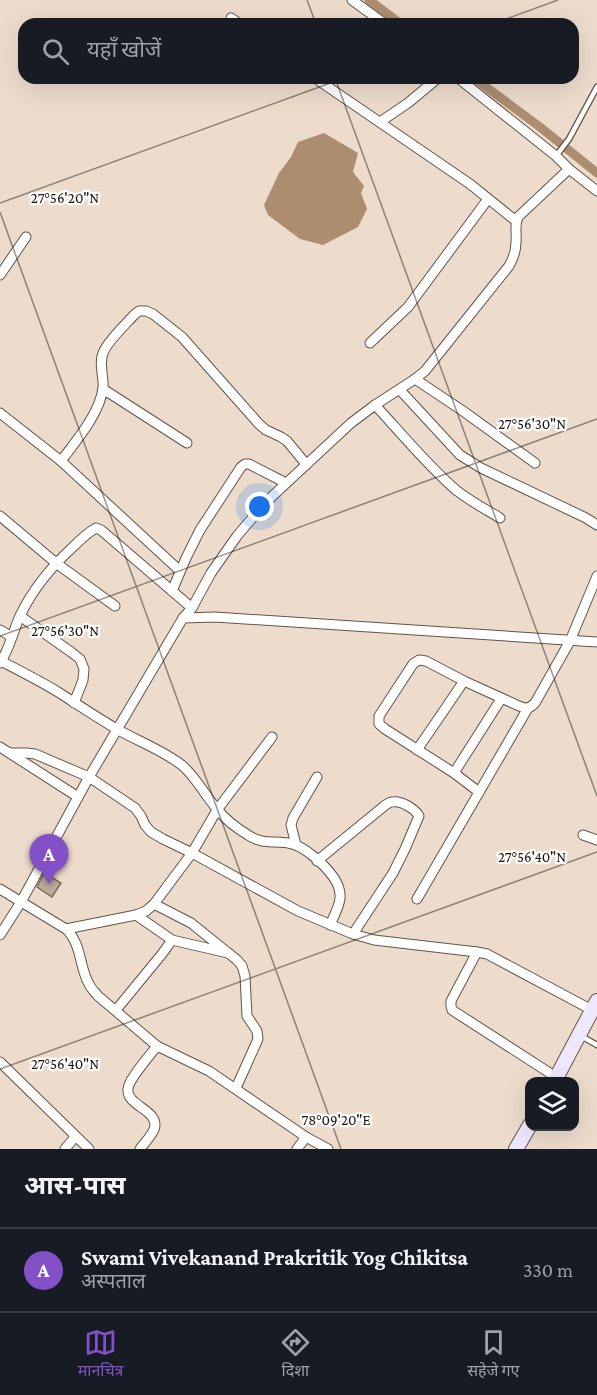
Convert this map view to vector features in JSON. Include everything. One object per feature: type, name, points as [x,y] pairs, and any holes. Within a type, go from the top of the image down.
[{"type":"main road","points":[[556,1077],[595,1005]]},
{"type":"main road","points":[[516,1149],[526,1131]]},
{"type":"street","points":[[352,0],[377,18]]},
{"type":"street","points":[[324,84],[470,184],[516,221]]},
{"type":"street","points":[[380,122],[431,84]]},
{"type":"street","points":[[466,84],[557,154],[569,169],[597,191]]},
{"type":"street","points":[[0,935],[21,902],[117,729],[183,618],[192,608],[211,573],[237,536],[265,503],[351,423],[425,371],[509,266],[515,251],[516,221],[569,169]]},
{"type":"street","points":[[370,343],[408,307],[488,199]]},
{"type":"street","points":[[0,275],[26,237]]},
{"type":"street","points":[[61,461],[84,430],[97,406],[103,388],[101,364],[103,351],[134,315],[140,311],[146,311],[182,337],[259,424],[287,441],[306,464]]},
{"type":"street","points":[[416,379],[535,463]]},
{"type":"street","points":[[103,388],[187,443]]},
{"type":"street","points":[[400,390],[466,460],[597,525]]},
{"type":"street","points":[[375,405],[457,491],[500,518]]},
{"type":"street","points":[[0,413],[61,461],[180,571]]},
{"type":"street","points":[[172,591],[200,530],[245,464],[286,483]]},
{"type":"street","points":[[0,516],[56,563],[115,606]]},
{"type":"street","points":[[192,608],[96,528],[88,532],[56,563],[41,582],[20,616],[1,662],[182,765],[217,810],[246,834],[267,843],[288,843],[305,850],[335,880],[340,891],[340,901],[330,925]]},
{"type":"street","points":[[417,899],[528,708],[535,703],[570,641],[597,576]]},
{"type":"street","points":[[20,616],[80,659],[84,669],[83,680],[74,703]]},
{"type":"street","points":[[183,618],[215,617],[597,642]]},
{"type":"street","points":[[0,630],[12,637]]},
{"type":"street","points":[[480,792],[385,729],[380,724],[379,716],[413,664],[419,660],[426,661],[501,699],[528,708]]},
{"type":"street","points":[[417,750],[464,681]]},
{"type":"street","points":[[454,773],[501,699]]},
{"type":"street","points":[[66,929],[136,915],[146,911],[154,904],[192,853],[217,810],[272,737]]},
{"type":"street","points":[[0,747],[78,797]]},
{"type":"street","points":[[10,753],[35,754],[89,777],[135,808],[151,832],[298,911],[330,925],[374,940],[487,954],[595,1005]]},
{"type":"street","points":[[296,845],[291,825],[292,818],[317,777]]},
{"type":"street","points":[[317,861],[390,803],[399,802],[420,816],[393,873],[353,933]]},
{"type":"street","points":[[583,835],[597,840]]},
{"type":"street","points":[[0,889],[66,929],[76,943],[90,987],[158,1046],[209,1071],[327,1149]]},
{"type":"street","points":[[154,904],[191,923],[230,953],[242,966],[245,976],[247,1016],[258,1035],[236,1088]]},
{"type":"street","points":[[136,915],[172,940],[230,953]]},
{"type":"street","points":[[116,1010],[172,940]]},
{"type":"street","points":[[477,952],[451,1001],[452,1010],[552,1077]]},
{"type":"street","points":[[140,1149],[155,1125],[152,1117],[129,1097],[127,1090],[129,1083],[158,1046]]},
{"type":"street","points":[[0,1062],[89,1149]]},
{"type":"street","points":[[64,1149],[75,1137]]},
{"type":"street","points":[[297,1149],[306,1137]]},
{"type":"lane","points":[[557,154],[569,139],[597,87]]},
{"type":"lane","points":[[579,1035],[597,1045]]},
{"type":"shaded area","points":[[324,133],[358,153],[353,172],[364,186],[361,193],[367,209],[358,227],[323,245],[300,239],[268,215],[264,205],[279,173],[291,157],[298,142]]},
{"type":"building","points":[[44,873],[61,883],[52,897],[37,887]]},
{"type":"waterway","points":[[369,0],[393,18]]},
{"type":"waterway","points":[[482,84],[597,173]]},
{"type":"place","name":"Swami Vivekanand Prakritik Yog Chikitsa","points":[[49,884]]}]
